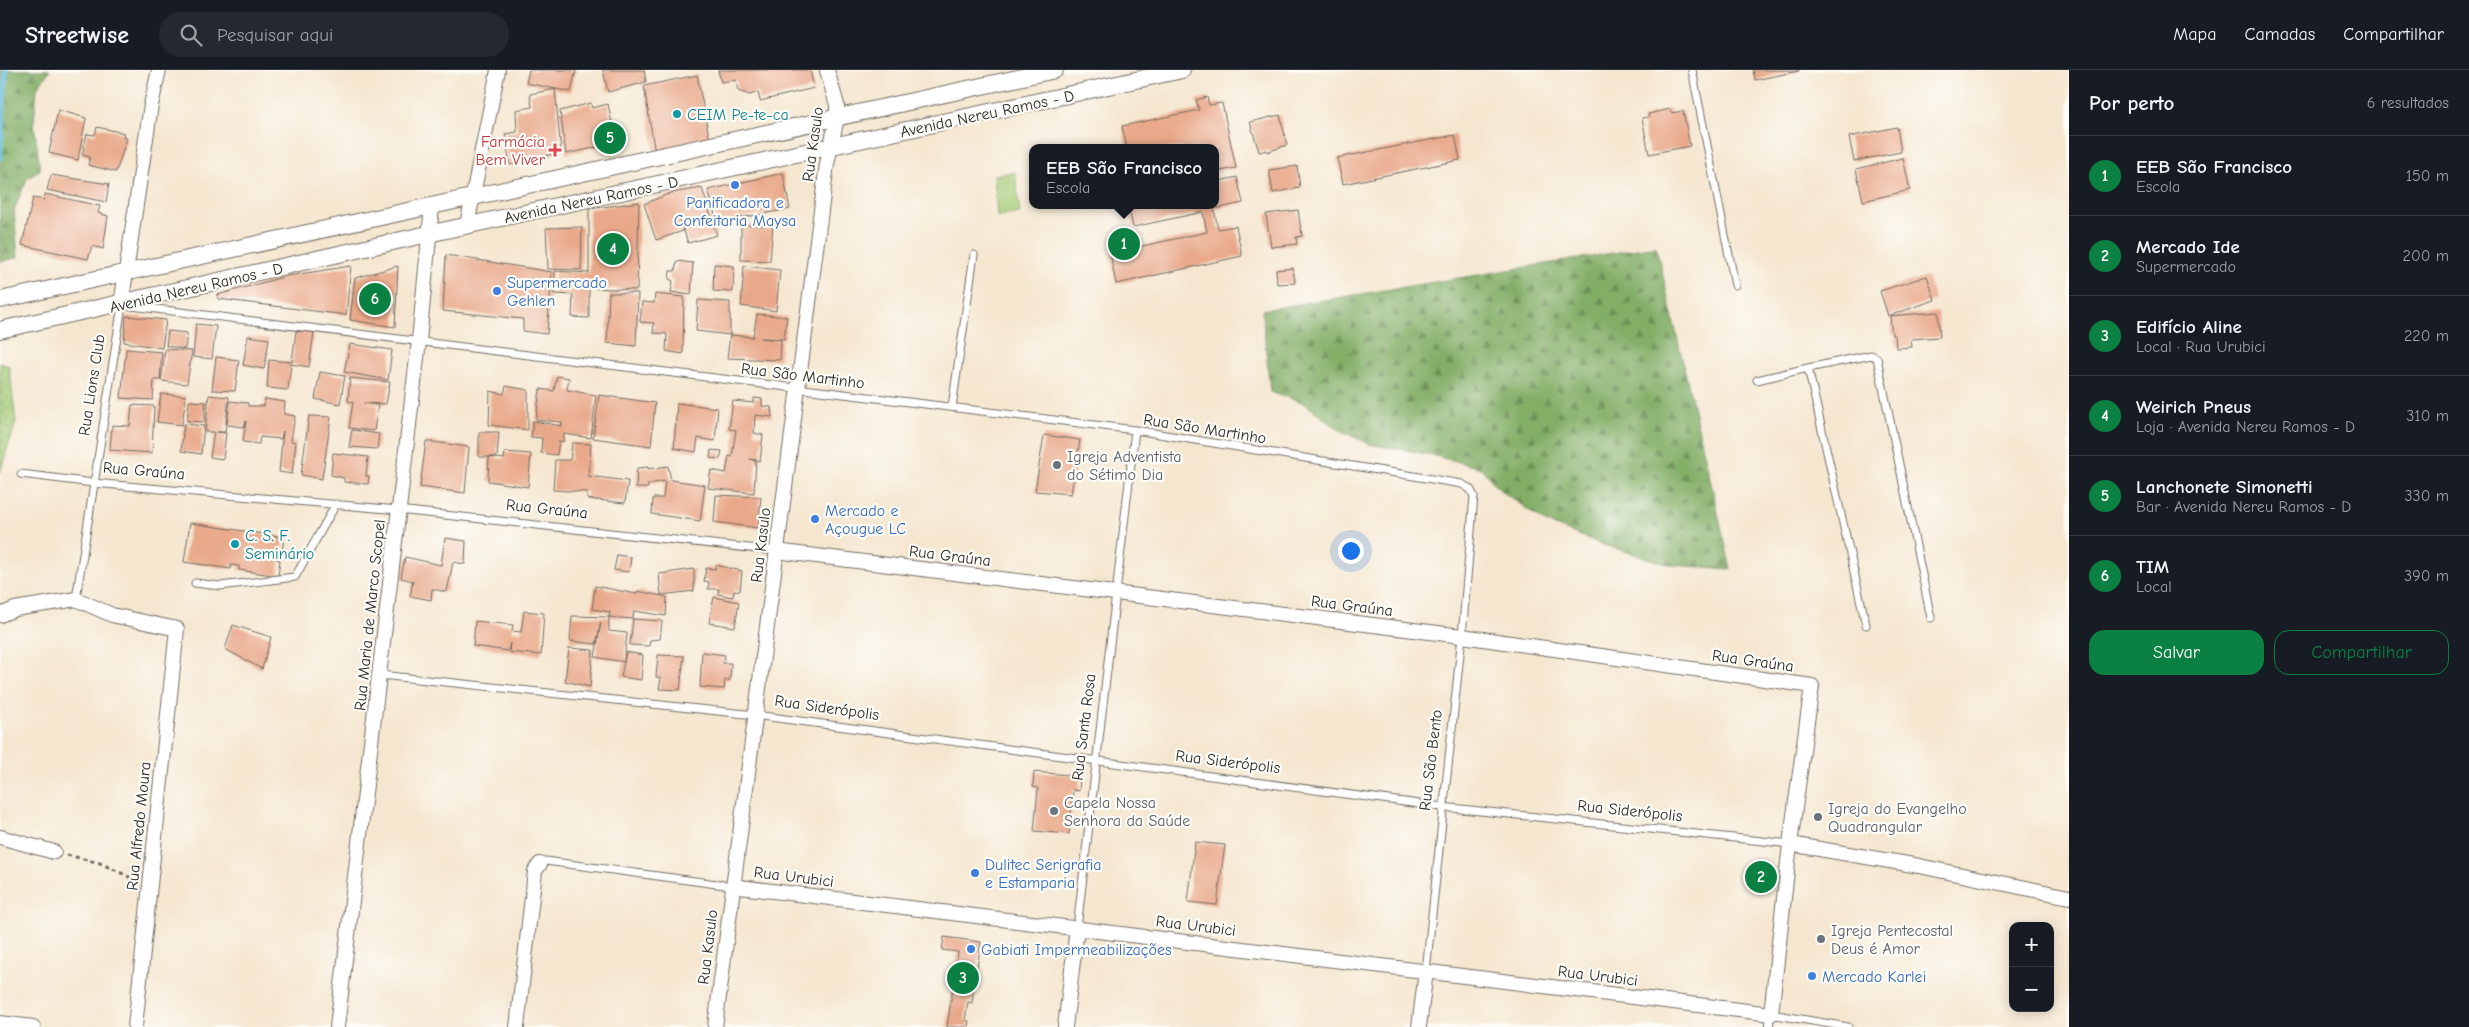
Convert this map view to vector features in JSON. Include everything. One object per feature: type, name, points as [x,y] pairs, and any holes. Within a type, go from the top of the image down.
[{"type":"street","name":"Rua Lions Club","points":[[121,305],[124,273],[158,70]]},
{"type":"street","points":[[467,226],[498,70]]},
{"type":"street","name":"Rua Kasulo","points":[[715,1027],[776,551],[836,118],[836,105],[827,70]]},
{"type":"street","name":"Avenida Nereu Ramos - D","points":[[0,300],[1055,70]]},
{"type":"street","name":"Avenida Nereu Ramos - D","points":[[0,330],[121,305],[428,234],[831,148],[1182,70]]},
{"type":"street","name":"Rua Maria de Marco Scopel","points":[[337,1027],[419,341],[432,206]]},
{"type":"street","name":"Rua Graúna","points":[[776,551],[1462,636],[1812,686],[1790,844]]},
{"type":"street","points":[[0,615],[15,609],[76,599]]},
{"type":"street","name":"Rua Alfredo Moura","points":[[76,599],[112,615],[177,629],[135,1027]]},
{"type":"street","points":[[0,837],[54,852]]},
{"type":"street","points":[[1770,1020],[1790,844]]},
{"type":"street","name":"Rua Siderópolis","points":[[1790,844],[1920,866],[2069,897]]},
{"type":"street","points":[[517,1027],[535,871],[540,864]]},
{"type":"street","name":"Rua Urubici","points":[[732,886],[1426,971],[1770,1020]]},
{"type":"street","name":"Rua Santa Rosa","points":[[1065,1027],[1077,928]]},
{"type":"street","name":"Rua São Bento","points":[[1419,1027],[1426,971]]},
{"type":"street","points":[[0,1023],[33,1027]]},
{"type":"lane","points":[[1692,70],[1735,285]]},
{"type":"lane","points":[[952,408],[974,254]]},
{"type":"lane","name":"Rua São Martinho","points":[[121,305],[1136,430],[1462,484],[1470,489],[1474,496]]},
{"type":"lane","name":"Rua Lions Club","points":[[76,599],[121,305]]},
{"type":"lane","points":[[1757,380],[1871,355],[1877,358],[1931,618]]},
{"type":"lane","points":[[1808,368],[1866,625]]},
{"type":"lane","name":"Rua Santa Rosa","points":[[1077,928],[1136,430]]},
{"type":"lane","name":"Rua Graúna","points":[[20,474],[94,483],[398,510],[776,551]]},
{"type":"lane","name":"Rua São Bento","points":[[1426,971],[1442,807],[1462,636],[1474,496]]},
{"type":"lane","points":[[195,584],[220,586],[295,577],[336,504]]},
{"type":"lane","name":"Rua Siderópolis","points":[[380,674],[755,715],[1442,807],[1790,844]]},
{"type":"lane","name":"Rua Urubici","points":[[540,864],[546,861],[732,886]]},
{"type":"lane","name":"Rua Urubici","points":[[1770,1020],[1848,1027]]},
{"type":"path","points":[[54,852],[100,863],[149,886]]},
{"type":"green space","points":[[0,70],[50,70],[37,88],[34,123],[40,170],[27,179],[14,210],[18,257],[0,262]]},
{"type":"green space","points":[[1015,172],[1020,213],[997,217],[994,175]]},
{"type":"green space","points":[[1656,246],[1731,569],[1671,565],[1604,545],[1547,523],[1500,490],[1481,468],[1427,454],[1369,444],[1338,429],[1304,403],[1270,392],[1262,310]]},
{"type":"green space","points":[[0,363],[9,366],[16,422],[0,472]]},
{"type":"building","points":[[529,70],[576,70],[571,92],[526,83]]},
{"type":"building","points":[[603,70],[644,70],[646,82],[608,92]]},
{"type":"building","points":[[718,70],[810,70],[814,88],[760,101],[758,92],[750,95],[738,91],[736,80],[721,82]]},
{"type":"building","points":[[1753,70],[1799,70],[1799,71],[1755,80]]},
{"type":"building","name":"CEIM Pe-te-ca","points":[[697,75],[710,141],[655,153],[644,86]]},
{"type":"building","points":[[555,89],[561,152],[510,165],[505,134],[517,132],[516,110],[532,107],[530,94]]},
{"type":"building","points":[[1207,97],[1209,105],[1222,103],[1236,168],[1219,171],[1219,144],[1126,144],[1122,126],[1199,110],[1196,100]]},
{"type":"building","points":[[591,103],[592,108],[608,104],[616,143],[566,154],[560,111]]},
{"type":"building","points":[[1670,109],[1671,113],[1683,111],[1690,146],[1649,154],[1642,118],[1649,117],[1648,114]]},
{"type":"building","points":[[58,110],[86,118],[78,160],[49,153]]},
{"type":"building","points":[[1280,115],[1287,145],[1267,152],[1267,150],[1259,152],[1250,122]]},
{"type":"building","points":[[97,127],[124,133],[123,138],[127,138],[116,172],[88,165],[90,157],[82,155],[87,134],[95,135]]},
{"type":"building","points":[[1897,127],[1901,152],[1854,161],[1849,137]]},
{"type":"building","points":[[1455,135],[1460,160],[1343,184],[1337,158]]},
{"type":"building","points":[[1903,158],[1910,190],[1863,201],[1856,169]]},
{"type":"building","points":[[1297,166],[1300,188],[1273,193],[1269,170]]},
{"type":"building","points":[[783,173],[790,209],[717,222],[708,190]]},
{"type":"building","points":[[51,175],[109,184],[106,202],[47,190]]},
{"type":"building","points":[[1237,177],[1243,203],[1219,208],[1219,181]]},
{"type":"building","points":[[702,188],[717,235],[688,243],[680,219],[683,231],[656,240],[644,204],[671,193]]},
{"type":"building","points":[[45,194],[100,206],[98,213],[108,216],[103,249],[92,246],[88,259],[22,245],[33,198],[44,200]]},
{"type":"building","points":[[639,202],[637,290],[589,288],[589,318],[572,317],[573,295],[554,294],[555,271],[589,273],[589,209]]},
{"type":"building","points":[[1129,209],[1214,209],[1218,229],[1236,226],[1242,256],[1116,284],[1110,253],[1207,232],[1203,212],[1133,227]]},
{"type":"building","points":[[1298,210],[1302,236],[1296,237],[1297,244],[1271,247],[1266,214]]},
{"type":"building","points":[[741,225],[773,225],[770,261],[741,260]]},
{"type":"building","points":[[582,227],[581,270],[548,269],[546,228]]},
{"type":"building","name":"Supermercado Gehlen","points":[[446,255],[552,272],[547,334],[523,331],[523,319],[443,311]]},
{"type":"building","points":[[677,261],[693,263],[691,295],[671,292],[673,281],[669,279],[670,271],[675,271]]},
{"type":"building","points":[[714,264],[734,266],[733,292],[713,291]]},
{"type":"building","points":[[351,266],[346,315],[218,299],[217,295],[287,276]]},
{"type":"building","points":[[398,266],[395,327],[350,320],[355,278]]},
{"type":"building","points":[[744,266],[780,270],[776,311],[741,306]]},
{"type":"building","points":[[1293,268],[1295,283],[1277,284],[1276,270]]},
{"type":"building","points":[[1927,276],[1935,300],[1888,316],[1880,291]]},
{"type":"building","points":[[609,293],[638,293],[636,346],[607,343]]},
{"type":"building","points":[[655,294],[684,297],[683,354],[666,351],[667,334],[653,333],[654,323],[640,322],[642,302],[654,303]]},
{"type":"building","points":[[698,300],[730,302],[730,335],[696,331]]},
{"type":"building","points":[[1938,312],[1940,337],[1911,339],[1912,347],[1896,348],[1895,335],[1892,335],[1890,316]]},
{"type":"building","points":[[757,314],[787,317],[784,339],[761,338],[781,340],[780,360],[727,358],[730,335],[753,337]]},
{"type":"building","points":[[126,316],[166,320],[162,348],[124,342]]},
{"type":"building","points":[[196,324],[216,326],[212,359],[193,357]]},
{"type":"building","points":[[168,331],[187,333],[185,349],[166,346]]},
{"type":"building","points":[[296,331],[314,332],[309,367],[291,364],[288,390],[267,388],[269,360],[292,362]]},
{"type":"building","points":[[248,336],[269,339],[264,369],[243,365]]},
{"type":"building","points":[[350,344],[392,350],[388,380],[344,372]]},
{"type":"building","points":[[126,349],[162,352],[160,380],[154,380],[153,400],[121,398]]},
{"type":"building","points":[[165,349],[192,351],[187,384],[161,381]]},
{"type":"building","points":[[216,357],[239,360],[235,391],[212,390]]},
{"type":"building","points":[[320,372],[345,376],[340,404],[315,399]]},
{"type":"building","points":[[557,376],[569,378],[567,390],[596,395],[591,438],[564,434],[563,442],[559,441],[557,455],[541,453],[542,438],[531,437],[533,421],[562,426],[562,422],[536,420],[540,389],[554,391]]},
{"type":"building","points":[[350,378],[390,382],[386,404],[364,403],[378,405],[374,431],[349,428],[353,402],[348,401]]},
{"type":"building","points":[[506,386],[528,390],[528,430],[489,425],[490,391],[504,394]]},
{"type":"building","points":[[161,394],[186,396],[182,425],[157,422]]},
{"type":"building","points":[[209,395],[229,397],[225,432],[217,432],[226,433],[223,459],[210,457],[214,432],[205,432]]},
{"type":"building","points":[[599,395],[655,403],[651,446],[593,438]]},
{"type":"building","points":[[754,398],[762,399],[762,406],[771,407],[772,417],[755,415],[754,433],[763,435],[760,461],[750,459],[756,461],[754,493],[708,488],[711,470],[726,473],[729,456],[732,457],[736,430],[729,429],[733,401],[754,403]]},
{"type":"building","points":[[265,399],[285,402],[284,414],[295,416],[291,441],[296,442],[292,474],[279,472],[283,431],[281,439],[260,437],[259,444],[243,442],[246,421],[244,427],[227,425],[230,401],[248,403],[248,406],[264,406]]},
{"type":"building","points":[[189,401],[206,402],[204,422],[187,421]]},
{"type":"building","points":[[677,403],[718,408],[715,441],[698,438],[696,452],[674,448]]},
{"type":"building","points":[[132,405],[154,406],[152,453],[110,450],[112,425],[130,426]]},
{"type":"building","points":[[309,416],[331,417],[322,479],[301,475]]},
{"type":"building","points":[[184,424],[204,426],[201,454],[181,451]]},
{"type":"building","points":[[352,430],[379,434],[377,449],[349,447]]},
{"type":"building","points":[[479,432],[499,432],[497,457],[479,457]]},
{"type":"building","name":"Igreja Adventista do Sétimo Dia","points":[[1044,435],[1080,440],[1071,494],[1035,491]]},
{"type":"building","points":[[426,441],[469,447],[465,493],[420,487]]},
{"type":"building","points":[[572,443],[591,444],[588,476],[628,481],[625,503],[587,499],[587,492],[553,490],[555,460],[570,460]]},
{"type":"building","points":[[711,450],[722,451],[720,459],[710,458]]},
{"type":"building","points":[[505,452],[531,454],[528,487],[488,481],[489,457],[504,459]]},
{"type":"building","points":[[333,453],[368,457],[366,476],[369,476],[368,484],[344,482],[344,478],[331,475]]},
{"type":"building","points":[[668,466],[671,480],[705,485],[700,521],[652,514],[653,498],[663,498],[665,481],[648,484],[648,488],[636,488],[637,468],[648,467],[648,469]]},
{"type":"building","points":[[716,495],[761,497],[758,528],[714,522]]},
{"type":"building","name":"C. S. F. Seminário","points":[[190,523],[284,537],[282,552],[277,551],[276,559],[280,560],[278,576],[239,570],[239,566],[231,565],[231,569],[184,562]]},
{"type":"building","points":[[445,538],[466,541],[465,564],[453,562],[447,592],[432,589],[431,600],[410,596],[413,581],[401,578],[405,557],[441,565]]},
{"type":"building","points":[[617,555],[631,557],[629,572],[614,570]]},
{"type":"building","points":[[716,565],[742,571],[740,591],[734,590],[733,597],[718,594],[719,589],[708,589],[709,582],[704,581],[706,568],[715,569]]},
{"type":"building","points":[[694,569],[694,591],[661,595],[659,574]]},
{"type":"building","points":[[595,586],[637,594],[637,591],[667,597],[666,616],[634,611],[633,619],[609,617],[610,612],[592,609]]},
{"type":"building","points":[[714,597],[739,602],[735,627],[709,623]]},
{"type":"building","points":[[524,611],[544,613],[541,655],[509,652],[510,643],[508,651],[473,646],[475,621],[513,625],[512,631],[521,632]]},
{"type":"building","points":[[572,616],[609,617],[609,631],[627,633],[624,662],[595,657],[601,622],[596,644],[570,641]]},
{"type":"building","points":[[633,619],[662,621],[660,639],[650,640],[649,646],[630,645]]},
{"type":"building","points":[[233,625],[271,637],[262,669],[225,649]]},
{"type":"building","points":[[569,648],[593,650],[590,687],[565,681]]},
{"type":"building","points":[[626,652],[643,655],[641,680],[621,677]]},
{"type":"building","points":[[702,652],[725,655],[723,663],[731,663],[730,680],[725,680],[724,689],[700,687]]},
{"type":"building","points":[[658,655],[684,656],[680,690],[659,689],[661,678],[656,677]]},
{"type":"building","name":"Capela Nossa Senhora da Saúde","points":[[1034,772],[1080,776],[1079,791],[1073,790],[1069,834],[1034,831],[1038,788],[1033,787]]},
{"type":"building","points":[[1195,842],[1225,845],[1217,905],[1188,902]]},
{"type":"building","points":[[944,937],[981,942],[977,968],[973,968],[970,987],[974,987],[972,1003],[968,1002],[965,1020],[969,1021],[968,1027],[947,1027],[958,952],[942,950]]},
{"type":"waterway","points":[[0,158],[6,70]]},
{"type":"place","name":"CEIM Pe-te-ca","points":[[677,114]]},
{"type":"place","name":"Lanchonete Simonetti","points":[[610,138]]},
{"type":"place","name":"Farmácia Bem Viver","points":[[555,150]]},
{"type":"place","name":"Panificadora e Confeitaria Maysa","points":[[735,185]]},
{"type":"place","name":"EEB São Francisco","points":[[1124,244]]},
{"type":"place","name":"Weirich Pneus","points":[[613,249]]},
{"type":"place","name":"Supermercado Gehlen","points":[[497,291]]},
{"type":"place","name":"TIM","points":[[375,299]]},
{"type":"place","name":"Igreja Adventista do Sétimo Dia","points":[[1057,465]]},
{"type":"place","name":"Mercado e Açougue LC","points":[[815,519]]},
{"type":"place","name":"C. S. F. Seminário","points":[[235,544]]},
{"type":"place","name":"Capela Nossa Senhora da Saúde","points":[[1054,811]]},
{"type":"place","name":"Igreja do Evangelho Quadrangular","points":[[1818,817]]},
{"type":"place","name":"Dulitec Serigrafia e Estamparia","points":[[975,873]]},
{"type":"place","name":"Mercado Ide","points":[[1761,877]]},
{"type":"place","name":"Igreja Pentecostal Deus é Amor","points":[[1821,939]]},
{"type":"place","name":"Gabiati Impermeabilizações","points":[[971,949]]},
{"type":"place","name":"Mercado Karlei","points":[[1812,976]]},
{"type":"place","name":"Edifício Aline","points":[[963,978]]}]
